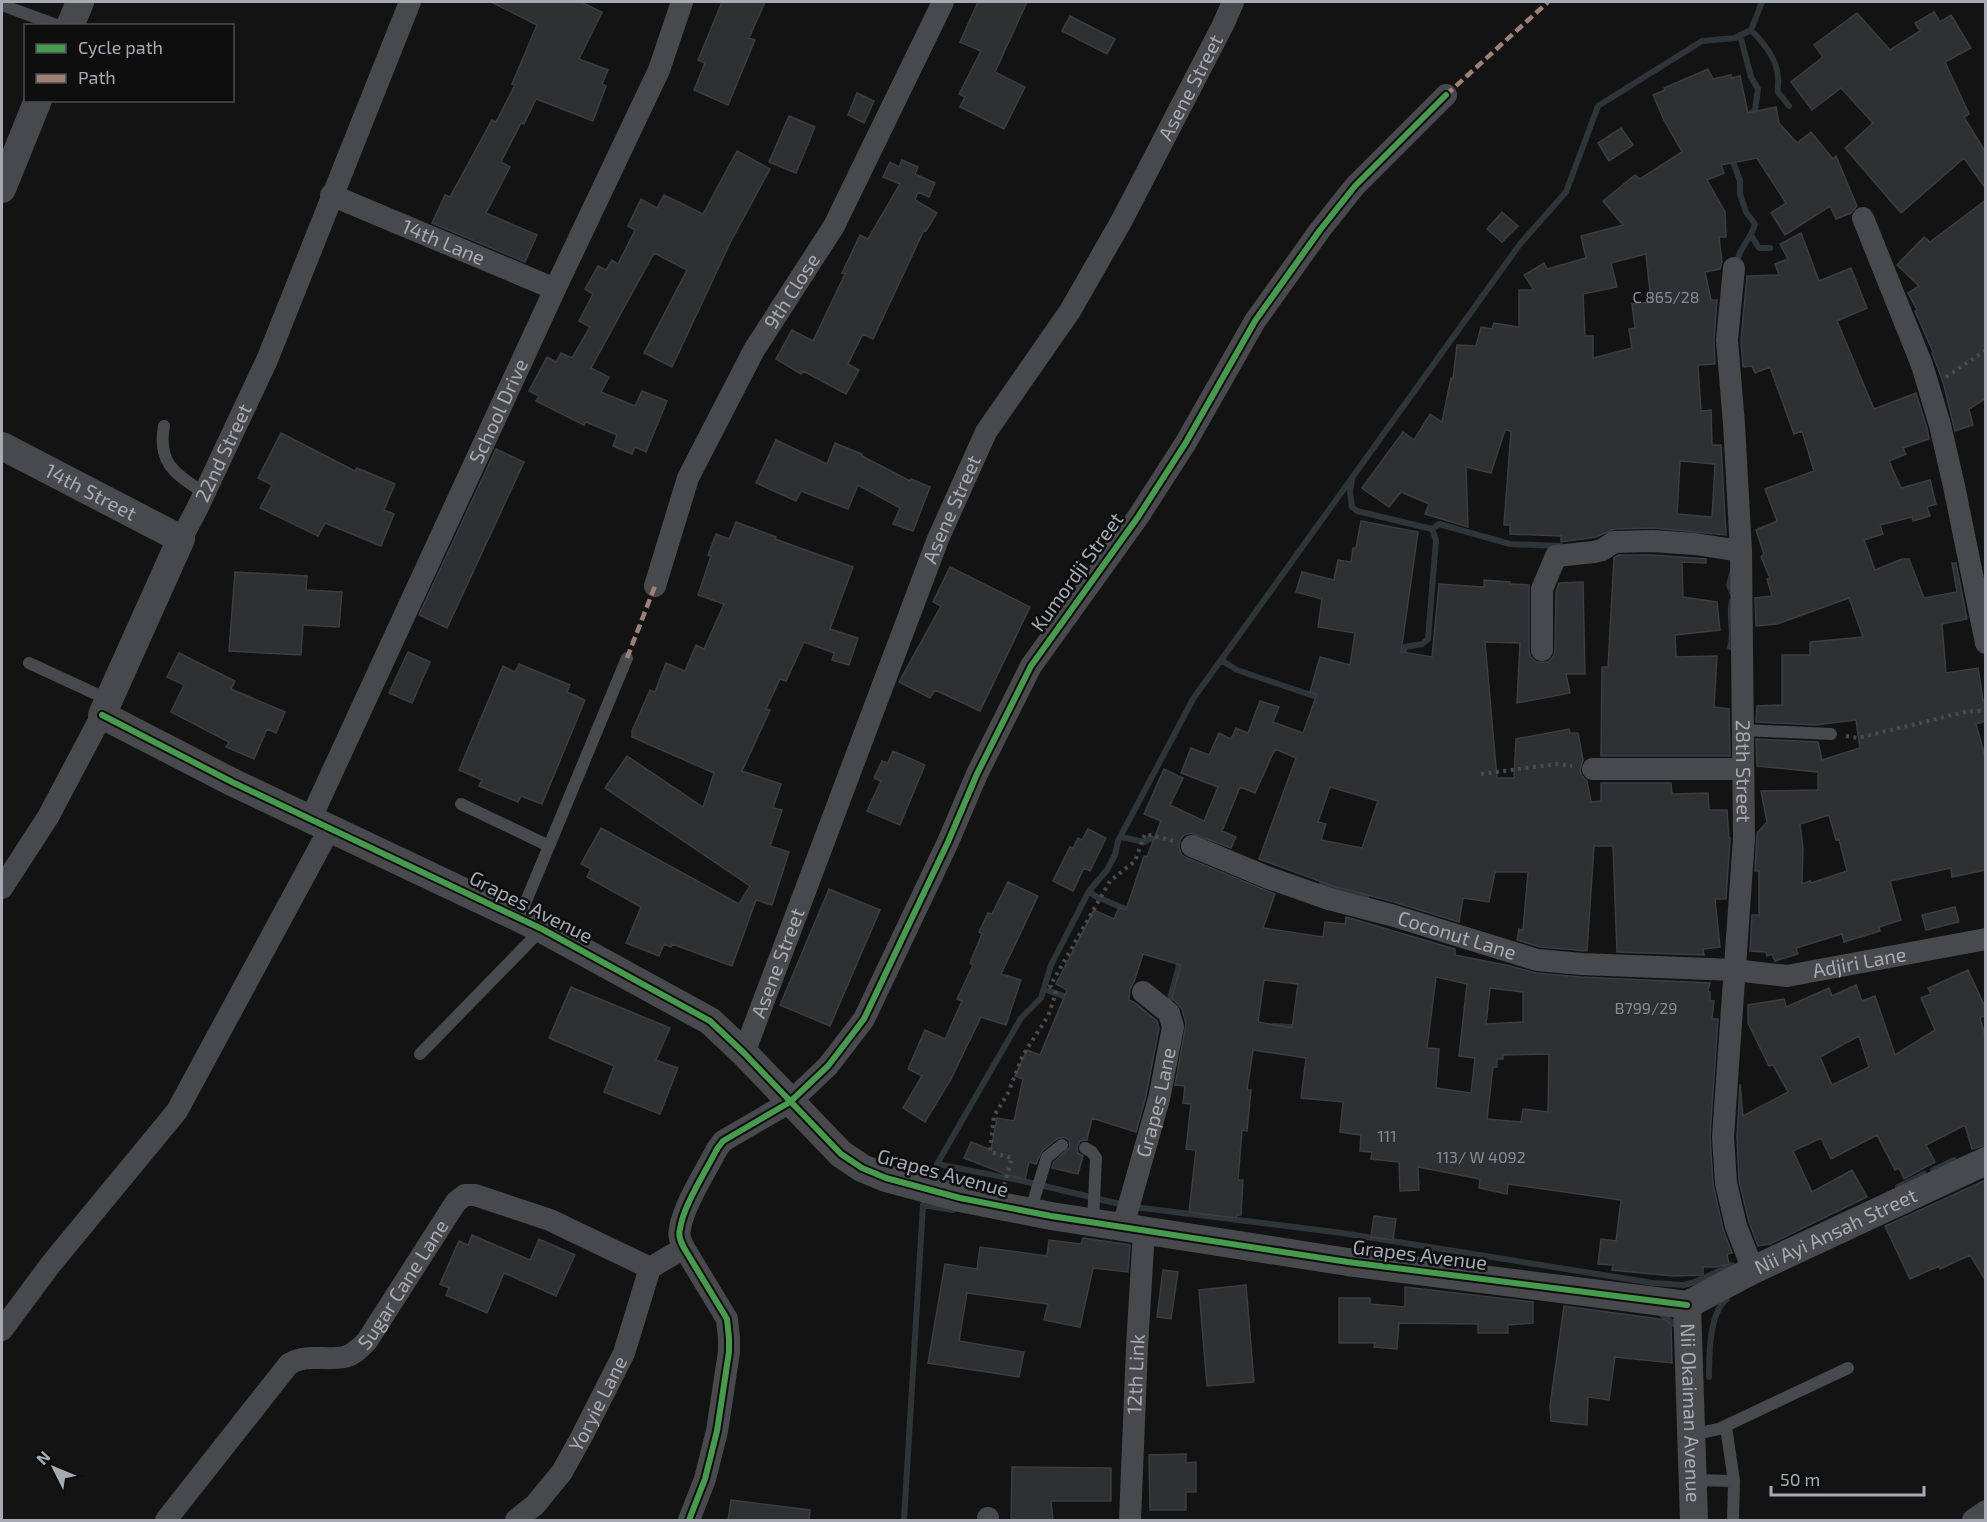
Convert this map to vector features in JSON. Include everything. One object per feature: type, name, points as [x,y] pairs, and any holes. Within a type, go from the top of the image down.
[{"type":"street","points":[[71,24],[80,2]]},
{"type":"street","name":"22nd Street","points":[[2,888],[48,817],[105,707],[181,539],[267,360],[410,2]]},
{"type":"street","name":"School Drive","points":[[2,1330],[51,1264],[177,1111],[320,823],[555,289],[659,70],[682,2]]},
{"type":"street","name":"9th Close","points":[[655,586],[688,478],[754,350],[834,226],[943,2]]},
{"type":"street","name":"Asene Street","points":[[744,1053],[938,539],[986,432],[1070,311],[1127,210],[1233,2]]},
{"type":"street","name":"Kumordji Street","points":[[684,1248],[679,1236],[683,1218],[723,1141],[790,1102],[828,1066],[864,1019],[948,842],[977,774],[1031,666],[1138,517],[1185,444],[1255,321],[1320,230],[1355,186],[1446,94]]},
{"type":"street","points":[[2,189],[37,102]]},
{"type":"street","name":"14th Lane","points":[[331,195],[555,289]]},
{"type":"street","points":[[1863,218],[1922,365],[1940,425],[1986,644]]},
{"type":"street","name":"28th Street","points":[[1734,268],[1727,340],[1741,551],[1744,838],[1723,1137],[1726,1183],[1736,1226],[1753,1270]]},
{"type":"street","name":"14th Street","points":[[2,446],[181,539]]},
{"type":"street","points":[[1542,650],[1542,589],[1556,556],[1594,552],[1614,542],[1652,541],[1695,544],[1741,551]]},
{"type":"street","name":"Grapes Avenue","points":[[105,707],[232,782],[530,923],[710,1021],[841,1154],[862,1168],[886,1178],[960,1198],[1093,1222],[1348,1262],[1687,1305]]},
{"type":"street","points":[[1593,769],[1742,769]]},
{"type":"street","name":"Coconut Lane","points":[[1192,846],[1329,900],[1390,915],[1537,960],[1734,970]]},
{"type":"street","name":"Adjiri Lane","points":[[1734,970],[1787,976],[1986,939]]},
{"type":"street","name":"Grapes Lane","points":[[1134,1228],[1173,1027],[1170,1013],[1143,992]]},
{"type":"street","name":"Nii Ayi Ansah Street","points":[[1687,1305],[1753,1270],[1986,1161]]},
{"type":"street","name":"Sugar Cane Lane","points":[[166,1521],[289,1364],[299,1358],[345,1357],[357,1351],[367,1341],[456,1202],[465,1195],[475,1195],[549,1220],[650,1268]]},
{"type":"street","name":"12th Link","points":[[1130,1521],[1137,1347],[1134,1228]]},
{"type":"street","points":[[650,1268],[684,1248],[727,1319],[729,1352],[717,1431],[705,1479],[689,1521]]},
{"type":"street","name":"Yoryie Lane","points":[[516,1521],[535,1504],[562,1472],[582,1436],[624,1353],[650,1268]]},
{"type":"street","name":"Nii Okaiman Avenue","points":[[1687,1305],[1694,1521]]},
{"type":"street","points":[[1973,1521],[1986,1511]]},
{"type":"lane","points":[[2,4],[54,24]]},
{"type":"lane","points":[[164,426],[163,449],[168,465],[174,472],[204,493]]},
{"type":"lane","points":[[420,1054],[530,923],[549,846],[627,658]]},
{"type":"lane","points":[[29,663],[105,707]]},
{"type":"lane","points":[[1743,730],[1831,734]]},
{"type":"lane","points":[[461,804],[549,846]]},
{"type":"lane","points":[[1030,1212],[1047,1157],[1062,1145]]},
{"type":"lane","points":[[1085,1148],[1096,1158],[1093,1222]]},
{"type":"lane","points":[[1690,1435],[1726,1426],[1848,1368]]},
{"type":"lane","points":[[1726,1426],[1734,1481],[1733,1521]]},
{"type":"lane","points":[[1691,1480],[1734,1481]]},
{"type":"path","points":[[1929,388],[1986,350]]},
{"type":"path","points":[[1831,734],[1858,738],[1956,714],[1986,710]]},
{"type":"path","points":[[1481,774],[1557,764],[1593,769]]},
{"type":"path","points":[[999,1206],[1012,1158],[990,1152],[994,1116],[1008,1093],[1027,1049],[1048,1016],[1056,993],[1050,986],[1110,881],[1135,861],[1145,834],[1192,846]]},
{"type":"building","points":[[491,2],[581,2],[602,12],[579,59],[608,70],[602,84],[606,86],[593,121],[536,99],[501,162],[510,167],[486,213],[537,235],[525,262],[432,223],[445,195],[450,197],[492,120],[496,122],[515,85],[512,84],[537,25]]},
{"type":"building","points":[[722,2],[765,2],[749,38],[755,40],[728,105],[694,90],[705,63],[698,60]]},
{"type":"building","points":[[978,2],[1027,2],[995,72],[1025,87],[1004,129],[960,107],[965,97],[959,94],[981,51],[960,42]]},
{"type":"building","points":[[1934,12],[1940,22],[1951,15],[1971,48],[1945,62],[1969,114],[1964,117],[1986,153],[1986,189],[1964,158],[1901,213],[1845,148],[1873,123],[1841,88],[1812,110],[1791,82],[1823,57],[1814,45],[1857,13],[1890,50],[1920,31],[1915,23]]},
{"type":"building","points":[[1070,16],[1115,39],[1107,54],[1062,31]]},
{"type":"building","points":[[1708,69],[1713,79],[1731,75],[1731,78],[1740,76],[1748,113],[1776,107],[1779,123],[1797,143],[1811,132],[1833,159],[1836,156],[1857,206],[1851,213],[1836,219],[1830,206],[1785,235],[1771,213],[1786,203],[1757,158],[1721,165],[1724,173],[1707,180],[1725,212],[1726,237],[1719,237],[1722,262],[1720,269],[1705,272],[1711,300],[1717,300],[1715,364],[1698,365],[1701,411],[1711,410],[1712,445],[1721,445],[1726,535],[1653,528],[1614,529],[1596,537],[1561,542],[1561,536],[1510,534],[1510,525],[1504,525],[1511,431],[1505,430],[1491,473],[1466,467],[1468,527],[1425,514],[1429,504],[1401,492],[1389,507],[1362,488],[1403,432],[1414,440],[1430,414],[1442,422],[1451,378],[1453,379],[1457,345],[1476,346],[1481,327],[1492,329],[1494,323],[1519,327],[1519,290],[1534,290],[1524,275],[1544,263],[1547,269],[1586,258],[1581,236],[1623,225],[1603,201],[1635,175],[1640,179],[1682,152],[1653,95],[1665,90],[1664,88]],"holes":[[[1646,254],[1651,302],[1632,304],[1635,328],[1629,329],[1632,348],[1593,358],[1593,336],[1585,336],[1583,294],[1617,287],[1611,263]],[[1680,461],[1715,464],[1712,517],[1677,514]]]},
{"type":"building","points":[[857,93],[874,101],[864,123],[848,115]]},
{"type":"building","points":[[789,116],[815,127],[796,173],[769,162]]},
{"type":"building","points":[[1621,128],[1633,145],[1609,161],[1598,143]]},
{"type":"building","points":[[737,151],[770,169],[731,241],[672,367],[644,353],[687,270],[654,253],[591,368],[609,377],[601,392],[635,406],[642,391],[667,401],[646,452],[635,447],[632,454],[613,446],[617,435],[586,422],[584,425],[536,401],[539,396],[529,391],[547,357],[556,362],[561,353],[572,358],[590,327],[579,321],[593,294],[585,289],[598,266],[606,270],[612,260],[618,264],[635,230],[628,226],[641,199],[657,208],[664,195],[703,214]]},
{"type":"building","points":[[902,160],[918,167],[915,174],[935,183],[929,197],[918,192],[915,200],[937,213],[926,231],[924,230],[873,339],[863,334],[848,364],[859,370],[846,394],[803,371],[801,374],[776,359],[792,330],[813,341],[845,274],[842,273],[860,235],[868,239],[900,184],[883,177],[890,162],[899,167]]},
{"type":"building","points":[[1986,200],[1986,398],[1969,409],[1973,425],[1955,431],[1933,352],[1908,293],[1919,286],[1897,265],[1924,237],[1930,242]]},
{"type":"building","points":[[1502,212],[1518,226],[1502,242],[1487,229]]},
{"type":"building","points":[[1801,233],[1819,281],[1851,268],[1867,308],[1837,321],[1874,409],[1916,393],[1929,439],[1903,448],[1906,454],[1889,461],[1901,488],[1930,480],[1936,504],[1927,507],[1930,516],[1913,521],[1912,517],[1880,525],[1883,534],[1864,540],[1875,570],[1902,559],[1909,559],[1924,598],[1957,592],[1952,563],[1956,563],[1967,619],[1942,624],[1946,673],[1978,668],[1983,700],[1986,700],[1986,721],[1976,724],[1986,760],[1986,870],[1952,877],[1951,868],[1890,881],[1901,920],[1879,927],[1880,931],[1844,942],[1842,934],[1796,948],[1798,954],[1775,961],[1772,954],[1767,956],[1766,952],[1750,951],[1752,915],[1759,915],[1759,871],[1755,871],[1757,833],[1767,822],[1761,791],[1818,790],[1818,772],[1757,766],[1756,739],[1818,742],[1822,760],[1860,748],[1856,720],[1815,725],[1756,722],[1757,706],[1782,705],[1782,655],[1810,655],[1810,642],[1863,637],[1849,598],[1777,624],[1756,626],[1755,598],[1772,596],[1767,579],[1770,578],[1761,557],[1764,554],[1756,530],[1777,521],[1765,489],[1814,471],[1802,431],[1794,434],[1770,367],[1755,373],[1752,366],[1743,367],[1741,340],[1747,276],[1779,275],[1775,264],[1788,259],[1780,244]],"holes":[[[1829,815],[1836,840],[1839,839],[1847,871],[1802,884],[1803,848],[1800,824]]]},
{"type":"building","points":[[281,433],[355,471],[357,468],[395,484],[384,510],[394,514],[381,546],[325,523],[318,536],[260,508],[272,485],[258,478]]},
{"type":"building","points":[[776,440],[827,464],[835,443],[862,454],[910,481],[911,479],[930,487],[913,531],[893,524],[900,508],[858,485],[848,509],[801,491],[796,501],[756,483]]},
{"type":"building","points":[[496,449],[524,462],[447,628],[419,615]]},
{"type":"building","points":[[1361,521],[1418,532],[1401,652],[1432,657],[1439,584],[1484,587],[1484,580],[1529,585],[1529,651],[1536,662],[1548,662],[1555,651],[1556,592],[1559,583],[1583,582],[1585,674],[1566,674],[1570,693],[1517,703],[1520,643],[1485,642],[1497,778],[1514,778],[1516,739],[1569,729],[1570,733],[1578,733],[1583,760],[1580,770],[1587,781],[1591,802],[1601,801],[1601,783],[1671,783],[1672,794],[1708,793],[1709,810],[1727,810],[1730,838],[1726,899],[1715,899],[1720,947],[1703,949],[1704,955],[1617,952],[1613,846],[1594,846],[1587,951],[1540,947],[1517,940],[1519,929],[1523,930],[1528,872],[1495,872],[1489,902],[1463,898],[1459,922],[1333,886],[1259,859],[1296,758],[1275,749],[1255,793],[1240,787],[1222,831],[1236,837],[1231,848],[1191,833],[1184,835],[1180,840],[1181,854],[1275,894],[1263,928],[1323,937],[1325,922],[1345,924],[1346,917],[1455,949],[1455,955],[1536,973],[1710,983],[1708,991],[1710,1001],[1714,1001],[1712,1019],[1718,1019],[1710,1136],[1713,1184],[1723,1229],[1732,1253],[1727,1254],[1729,1264],[1703,1267],[1703,1275],[1673,1276],[1612,1270],[1613,1265],[1598,1264],[1601,1239],[1616,1241],[1621,1200],[1508,1184],[1507,1194],[1479,1188],[1480,1179],[1418,1167],[1419,1190],[1400,1191],[1399,1162],[1371,1159],[1372,1152],[1360,1151],[1361,1135],[1340,1132],[1343,1102],[1301,1098],[1306,1058],[1253,1050],[1247,1090],[1251,1090],[1247,1131],[1242,1130],[1238,1180],[1243,1180],[1241,1215],[1237,1215],[1236,1218],[1189,1212],[1196,1150],[1186,1149],[1191,1104],[1183,1103],[1185,1086],[1175,1085],[1186,1024],[1182,1009],[1172,998],[1181,965],[1143,954],[1130,989],[1129,1000],[1157,1021],[1159,1028],[1146,1096],[1136,1132],[1092,1118],[1087,1140],[1080,1141],[1077,1147],[1078,1153],[1083,1156],[1078,1174],[1052,1168],[1054,1162],[1070,1147],[1069,1140],[1064,1137],[1057,1139],[1042,1151],[1036,1164],[1029,1162],[1025,1179],[964,1158],[971,1142],[991,1150],[997,1118],[1014,1121],[1023,1079],[1015,1076],[1027,1050],[1040,1055],[1067,990],[1056,984],[1094,910],[1114,919],[1119,907],[1126,910],[1144,856],[1147,857],[1161,821],[1144,814],[1164,769],[1183,778],[1170,805],[1204,821],[1218,787],[1181,773],[1191,748],[1209,755],[1219,733],[1231,739],[1236,728],[1248,733],[1260,701],[1279,707],[1273,722],[1303,733],[1317,694],[1310,692],[1320,657],[1350,665],[1355,633],[1318,627],[1322,599],[1296,592],[1302,572],[1334,580],[1338,560],[1351,562],[1353,548],[1356,548]],"holes":[[[1330,787],[1378,801],[1362,848],[1321,840],[1326,824],[1318,822]],[[1436,977],[1467,984],[1459,1056],[1475,1058],[1471,1093],[1436,1088],[1439,1049],[1427,1048]],[[1264,980],[1298,984],[1292,1028],[1258,1022]],[[1490,988],[1523,992],[1523,1022],[1486,1024]],[[1549,1054],[1548,1112],[1523,1109],[1521,1122],[1487,1119],[1493,1067],[1497,1067],[1497,1059],[1503,1059],[1503,1055]]]},
{"type":"building","points":[[736,522],[776,537],[775,539],[853,567],[830,629],[858,638],[849,665],[832,660],[834,653],[804,642],[786,681],[780,679],[766,709],[770,710],[742,771],[781,784],[773,808],[782,810],[770,846],[789,852],[772,905],[756,900],[732,966],[672,944],[671,947],[664,944],[659,956],[626,943],[641,907],[587,877],[591,869],[581,864],[601,828],[739,904],[750,886],[605,788],[627,756],[703,807],[714,773],[632,737],[632,731],[650,690],[655,692],[666,663],[685,671],[696,645],[704,649],[724,604],[698,595],[711,556],[708,555],[716,534],[729,539]]},
{"type":"building","points":[[1618,555],[1706,559],[1706,563],[1682,562],[1683,597],[1717,602],[1720,630],[1675,635],[1676,657],[1717,656],[1714,707],[1729,709],[1730,756],[1601,756],[1602,667],[1608,667],[1614,558]]},
{"type":"building","points":[[950,567],[1030,607],[980,711],[935,690],[930,698],[899,682],[941,606],[933,602]]},
{"type":"building","points":[[235,572],[307,576],[306,590],[342,592],[339,627],[303,625],[301,655],[229,651]]},
{"type":"building","points":[[408,652],[430,662],[412,703],[389,693]]},
{"type":"building","points":[[179,653],[235,681],[231,689],[285,712],[276,733],[267,729],[254,759],[226,747],[229,742],[171,712],[184,685],[167,677]]},
{"type":"building","points":[[519,664],[570,685],[567,692],[585,700],[542,804],[521,796],[518,802],[479,786],[482,780],[459,770],[503,666],[515,672]]},
{"type":"building","points":[[893,751],[925,765],[900,825],[867,811],[881,781],[874,778],[882,761],[888,763]]},
{"type":"building","points":[[1088,829],[1106,838],[1090,871],[1084,868],[1073,891],[1053,881],[1070,847],[1073,848],[1078,838],[1082,840]]},
{"type":"building","points":[[1008,882],[1038,896],[1001,974],[1021,980],[1006,1025],[981,1017],[951,1079],[925,1122],[903,1108],[922,1076],[908,1069],[925,1030],[945,1039],[962,1001],[957,999],[973,965],[970,963],[982,934],[979,932],[988,913],[992,914]]},
{"type":"building","points":[[829,889],[880,910],[830,1026],[780,1005]]},
{"type":"building","points":[[1955,907],[1959,922],[1926,930],[1922,915]]},
{"type":"building","points":[[1968,970],[1986,1009],[1986,1015],[1980,1018],[1986,1039],[1986,1145],[1972,1149],[1965,1125],[1926,1145],[1935,1162],[1904,1179],[1899,1168],[1895,1170],[1877,1135],[1831,1159],[1821,1138],[1793,1151],[1812,1192],[1852,1170],[1867,1197],[1770,1244],[1758,1246],[1749,1222],[1739,1181],[1737,1137],[1740,1084],[1743,1116],[1788,1092],[1773,1065],[1769,1066],[1748,1023],[1748,1005],[1784,999],[1786,1007],[1829,988],[1832,996],[1856,985],[1862,1001],[1875,996],[1895,1055],[1935,1030],[1921,998],[1931,994],[1928,988]],"holes":[[[1859,1036],[1869,1067],[1832,1085],[1820,1057]]]},
{"type":"building","points":[[571,987],[670,1028],[656,1060],[678,1068],[660,1114],[604,1092],[614,1066],[549,1038]]},
{"type":"building","points":[[1986,1180],[1986,1281],[1970,1255],[1940,1269],[1939,1266],[1910,1279],[1885,1226]]},
{"type":"building","points":[[1374,1216],[1396,1219],[1393,1240],[1371,1237]]},
{"type":"building","points":[[472,1235],[530,1260],[539,1239],[575,1255],[556,1296],[504,1273],[487,1313],[446,1295],[449,1288],[440,1284],[459,1241],[468,1245]]},
{"type":"building","points":[[1083,1238],[1130,1245],[1128,1272],[1093,1268],[1080,1327],[1044,1320],[1048,1304],[967,1293],[959,1341],[1024,1352],[1019,1377],[928,1363],[945,1264],[977,1269],[980,1247],[1047,1256],[1049,1240],[1081,1244]]},
{"type":"building","points":[[1163,1270],[1178,1272],[1171,1319],[1157,1317]]},
{"type":"building","points":[[1246,1285],[1254,1382],[1207,1386],[1199,1290]]},
{"type":"building","points":[[1405,1287],[1533,1302],[1533,1323],[1508,1325],[1508,1333],[1478,1333],[1478,1324],[1399,1323],[1397,1349],[1374,1347],[1375,1343],[1339,1343],[1339,1298],[1370,1298],[1370,1304],[1405,1307]]},
{"type":"building","points":[[1564,1306],[1666,1320],[1671,1325],[1672,1363],[1615,1357],[1609,1400],[1588,1397],[1587,1425],[1551,1421],[1550,1406]]},
{"type":"building","points":[[1186,1454],[1186,1463],[1196,1462],[1196,1492],[1186,1492],[1186,1510],[1150,1510],[1149,1455]]},
{"type":"building","points":[[1012,1467],[1111,1468],[1111,1501],[1051,1501],[1053,1521],[1011,1521]]},
{"type":"building","points":[[731,1500],[810,1510],[809,1521],[728,1521]]},
{"type":"waterway","points":[[1124,1205],[1023,1181],[937,1164],[1021,1018],[1041,998],[1051,965],[1089,891],[1107,870],[1115,855],[1118,841],[1193,699],[1520,244],[1566,192],[1598,106],[1702,41],[1735,38],[1751,30],[1762,2]]},
{"type":"waterway","points":[[1751,30],[1765,45],[1772,57],[1777,70],[1778,92],[1789,106]]},
{"type":"waterway","points":[[1740,35],[1751,77],[1758,89],[1755,110],[1747,117]]},
{"type":"waterway","points":[[1734,155],[1734,164],[1740,181],[1740,194],[1746,212],[1755,224],[1737,264]]},
{"type":"waterway","points":[[1751,235],[1759,248],[1770,248]]},
{"type":"waterway","points":[[1352,479],[1350,492],[1352,507],[1357,511],[1432,529],[1436,540],[1428,639],[1422,644],[1405,647],[1402,659]]},
{"type":"waterway","points":[[1432,529],[1439,524],[1510,544],[1561,546]]},
{"type":"waterway","points":[[1733,570],[1729,585],[1734,597]]},
{"type":"waterway","points":[[1730,647],[1732,601]]},
{"type":"waterway","points":[[1221,660],[1237,670],[1323,699]]},
{"type":"waterway","points":[[1121,837],[1145,842],[1150,838],[1161,841]]},
{"type":"waterway","points":[[1321,885],[1366,897]]},
{"type":"waterway","points":[[1089,891],[1095,896],[1132,912]]},
{"type":"waterway","points":[[1168,1006],[1181,958]]},
{"type":"waterway","points":[[1044,989],[1072,999]]},
{"type":"waterway","points":[[1274,1026],[1291,1027]]},
{"type":"waterway","points":[[1933,1170],[1954,1160]]},
{"type":"waterway","points":[[1898,1187],[1924,1174]]},
{"type":"waterway","points":[[904,1520],[923,1205],[953,1210]]},
{"type":"waterway","points":[[1134,1207],[1342,1233],[1653,1283],[1684,1285],[1732,1265]]},
{"type":"waterway","points":[[1709,1377],[1713,1324],[1721,1305],[1727,1299]]},
{"type":"waterway","points":[[1660,1313],[1678,1327]]},
{"type":"marked path","points":[[1446,95],[1548,2]]},
{"type":"marked path","points":[[627,658],[655,586]]},
{"type":"cycle path","points":[[689,1520],[705,1479],[717,1431],[729,1338],[727,1319],[684,1248],[679,1232],[686,1210],[717,1149],[723,1141],[790,1102],[828,1066],[864,1019],[948,842],[977,774],[1031,666],[1138,517],[1185,444],[1255,321],[1320,230],[1355,186],[1446,95]]},
{"type":"cycle path","points":[[102,715],[232,782],[542,929],[710,1021],[841,1154],[862,1168],[886,1178],[960,1198],[1051,1216],[1348,1262],[1687,1305]]}]
